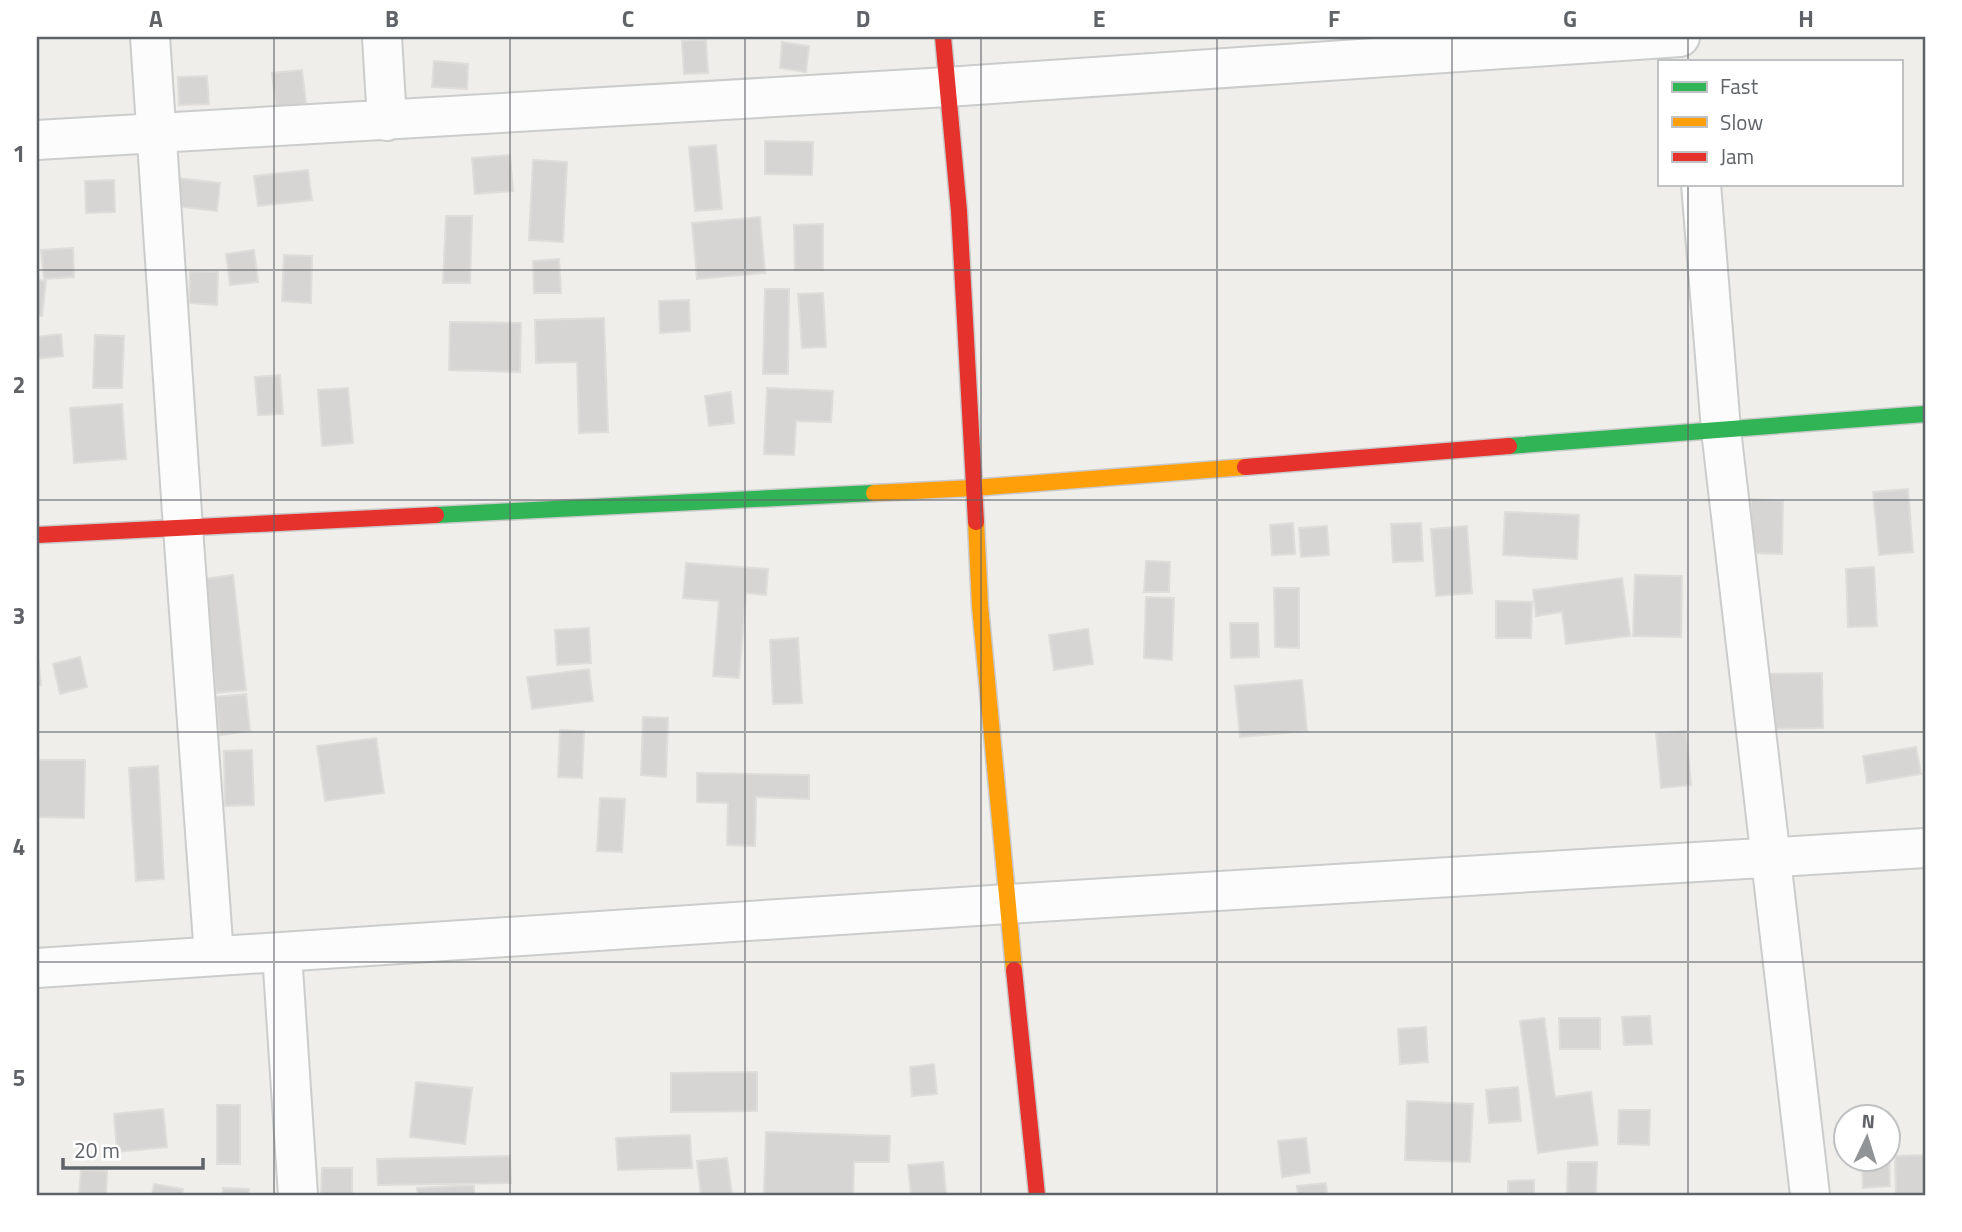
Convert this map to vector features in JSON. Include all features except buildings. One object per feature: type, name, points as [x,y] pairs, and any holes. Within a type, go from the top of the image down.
[{"type":"street","points":[[150,37],[214,956]]},
{"type":"street","points":[[382,37],[387,121]]},
{"type":"street","points":[[943,37],[959,211],[980,606],[1037,1195]]},
{"type":"street","points":[[37,140],[947,87],[1680,37]]},
{"type":"street","points":[[1688,37],[1690,60]]},
{"type":"street","points":[[1701,186],[1721,430],[1810,1195]]},
{"type":"street","points":[[37,535],[973,488],[1925,414]]},
{"type":"street","points":[[37,968],[1007,904],[1925,848]]},
{"type":"street","points":[[282,953],[298,1195]]},
{"type":"traffic: fast","points":[[1509,446],[1925,414]]},
{"type":"traffic: fast","points":[[436,515],[874,493]]},
{"type":"traffic: slow","points":[[874,493],[1245,467]]},
{"type":"traffic: slow","points":[[976,522],[980,606],[1014,970]]},
{"type":"traffic: jam","points":[[943,37],[959,211],[976,522]]},
{"type":"traffic: jam","points":[[1245,467],[1509,446]]},
{"type":"traffic: jam","points":[[37,535],[436,515]]},
{"type":"traffic: jam","points":[[1014,970],[1037,1195]]}]
